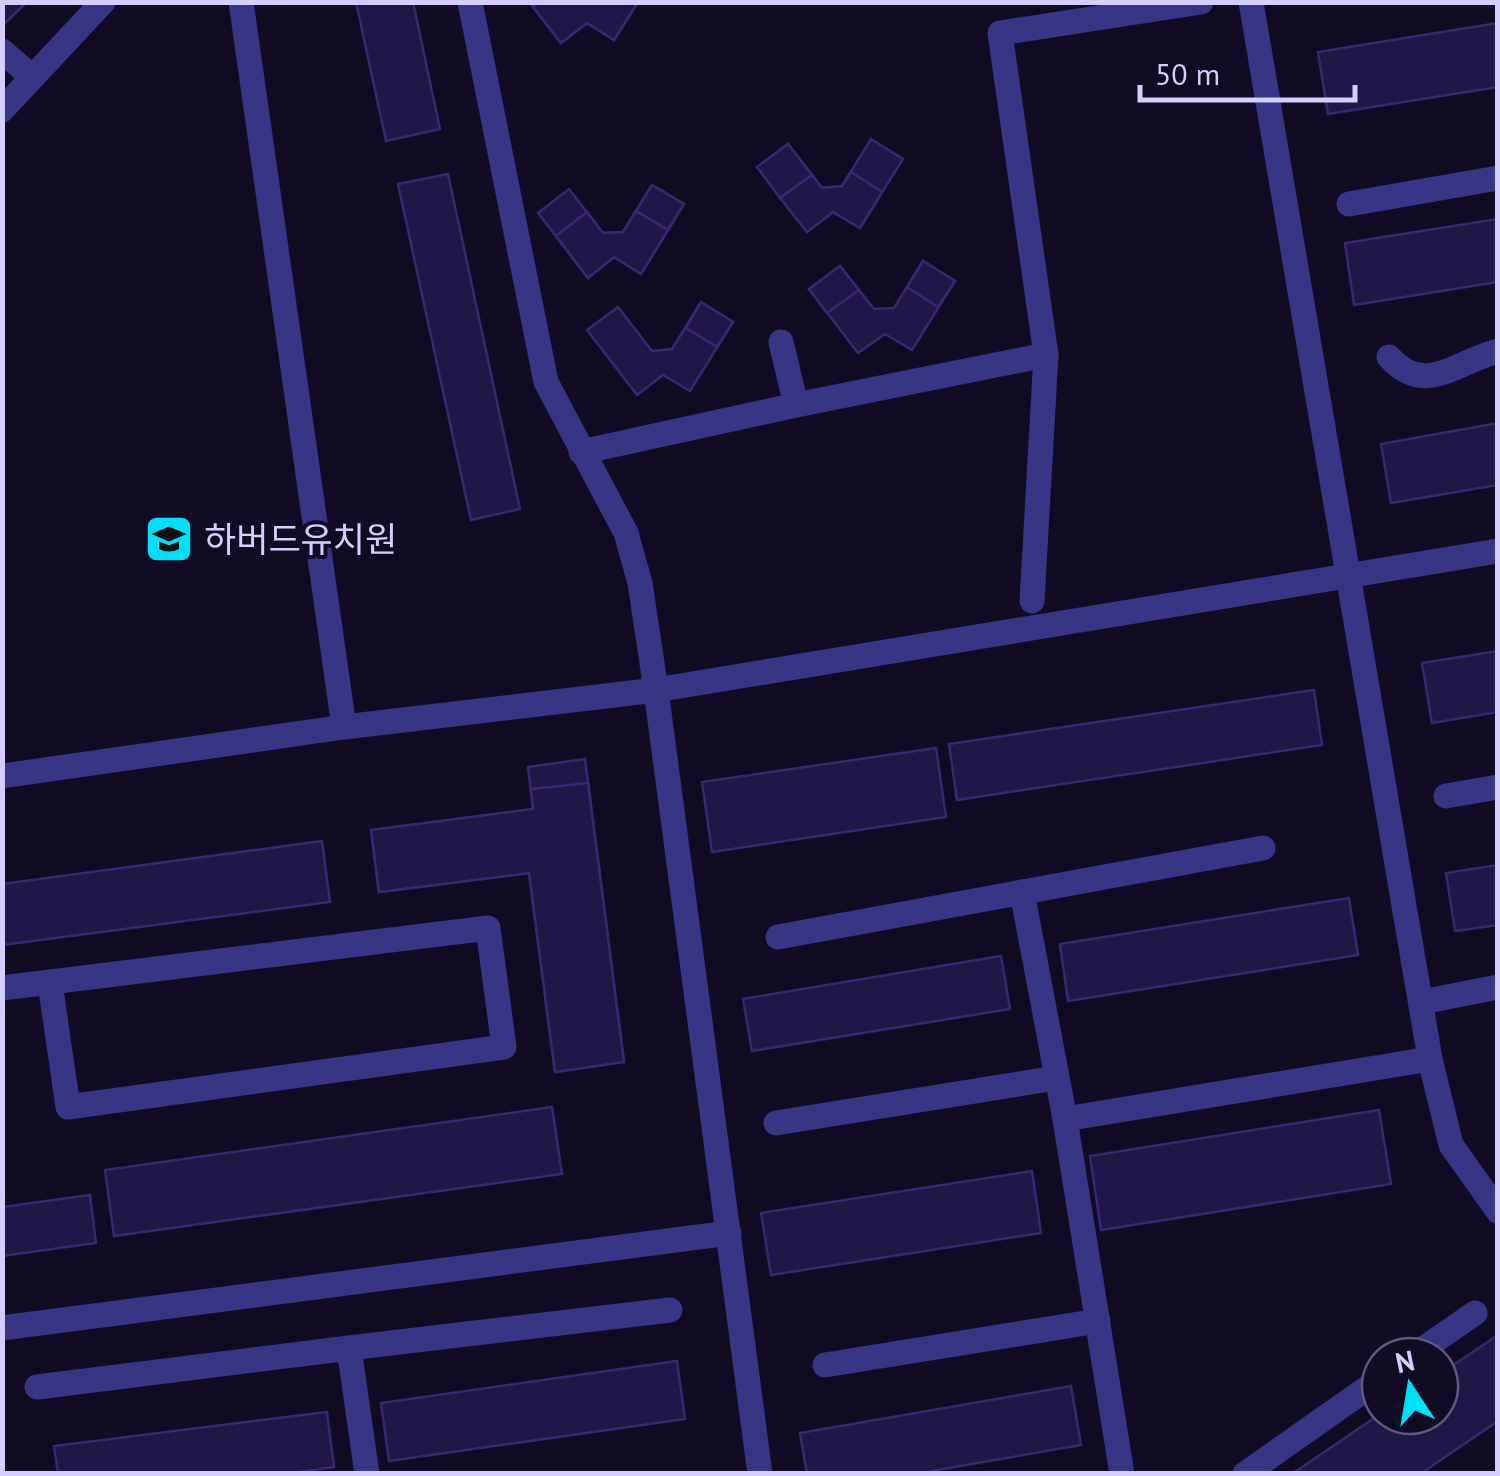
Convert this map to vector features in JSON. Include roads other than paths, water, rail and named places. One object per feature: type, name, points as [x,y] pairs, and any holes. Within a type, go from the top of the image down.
[{"type":"street","points":[[2,110],[103,2]]},
{"type":"street","points":[[241,2],[344,727]]},
{"type":"street","points":[[470,2],[546,382],[626,533],[640,583],[760,1474]]},
{"type":"street","points":[[1032,600],[1046,356],[1000,34],[1201,2]]},
{"type":"street","points":[[1250,2],[1430,1059],[1450,1146],[1498,1211]]},
{"type":"street","points":[[2,50],[32,77]]},
{"type":"street","points":[[1348,204],[1498,178]]},
{"type":"street","points":[[781,342],[796,405]]},
{"type":"street","points":[[1388,357],[1402,372],[1426,378],[1498,351]]},
{"type":"street","points":[[581,452],[1046,356]]},
{"type":"street","points":[[2,776],[344,727],[656,690],[1498,551]]},
{"type":"street","points":[[1446,796],[1498,787]]},
{"type":"street","points":[[778,937],[1263,848]]},
{"type":"street","points":[[1022,892],[1065,1119],[1122,1474]]},
{"type":"street","points":[[2,988],[488,928],[504,1048],[68,1108],[50,983]]},
{"type":"street","points":[[1422,1002],[1498,987]]},
{"type":"street","points":[[1065,1119],[1430,1059]]},
{"type":"street","points":[[776,1123],[1056,1078]]},
{"type":"street","points":[[2,1328],[729,1232]]},
{"type":"street","points":[[37,1387],[670,1310]]},
{"type":"street","points":[[1442,1336],[1475,1313]]},
{"type":"street","points":[[825,1365],[1098,1321]]},
{"type":"street","points":[[349,1348],[367,1474]]},
{"type":"street","points":[[1245,1474],[1360,1393]]},
{"type":"place","name":"하버드유치원","points":[[169,539]]}]
